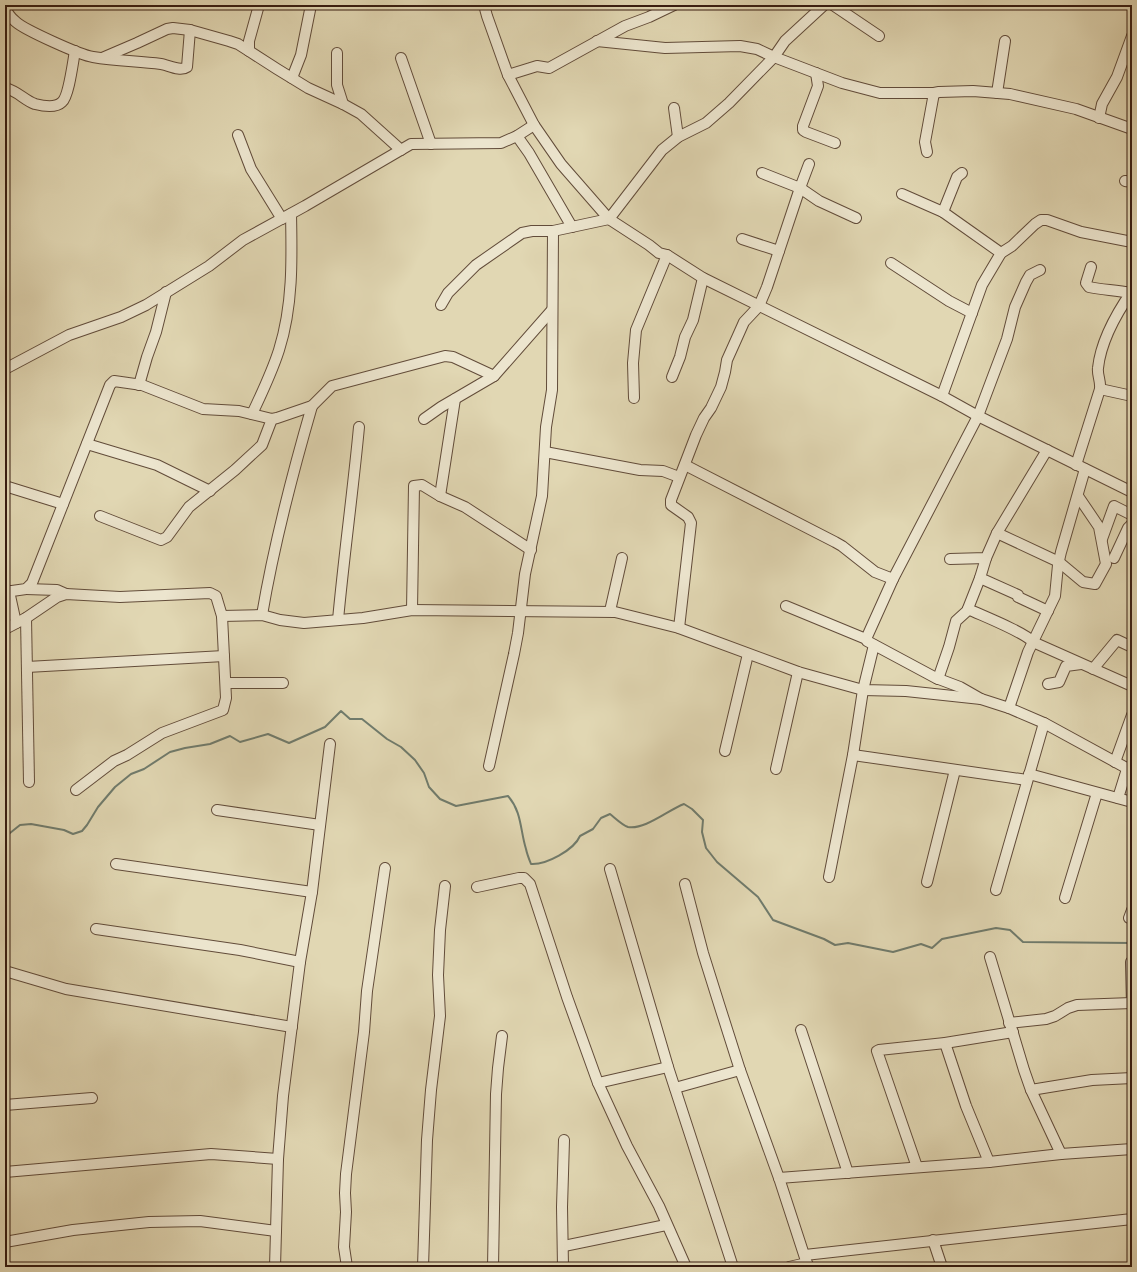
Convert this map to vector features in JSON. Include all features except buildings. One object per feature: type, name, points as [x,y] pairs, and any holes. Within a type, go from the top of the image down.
[{"type":"street","points":[[249,51],[259,5]]},
{"type":"street","points":[[292,78],[303,48],[311,5]]},
{"type":"street","points":[[484,5],[486,16],[508,75],[534,124],[561,164],[609,220],[659,253],[667,255],[703,278],[1132,492]]},
{"type":"street","points":[[508,75],[537,66],[549,68],[625,26],[674,5]]},
{"type":"street","points":[[441,305],[448,293],[476,265],[522,233],[532,231],[553,231],[609,220],[659,155],[678,137],[706,123],[729,103],[774,57],[785,41],[824,5]]},
{"type":"street","points":[[833,5],[879,36]]},
{"type":"street","points":[[6,10],[16,23],[75,51],[92,57],[162,64],[184,69],[187,67],[190,30]]},
{"type":"street","points":[[102,58],[167,29],[173,28],[190,30],[234,42],[308,88],[361,114],[401,150]]},
{"type":"street","points":[[1099,118],[1102,104],[1117,77],[1132,36]]},
{"type":"street","points":[[597,41],[665,48],[740,46],[757,49],[842,83],[880,93],[973,92],[1010,94],[1076,109],[1132,129]]},
{"type":"street","points":[[997,93],[1004,41]]},
{"type":"street","points":[[5,88],[13,90],[34,103],[46,106],[62,103],[66,96],[75,51]]},
{"type":"street","points":[[337,53],[337,85],[343,104]]},
{"type":"street","points":[[401,58],[430,144]]},
{"type":"street","points":[[816,73],[818,86],[803,126],[803,130],[836,143]]},
{"type":"street","points":[[927,152],[925,142],[934,93]]},
{"type":"street","points":[[674,108],[678,137]]},
{"type":"street","points":[[5,369],[69,336],[121,317],[146,305],[209,266],[243,240],[291,214],[411,144],[501,143],[517,136],[534,124]]},
{"type":"street","points":[[238,135],[251,169],[282,219]]},
{"type":"street","points":[[517,136],[529,153],[572,227]]},
{"type":"street","points":[[679,628],[691,522],[688,517],[672,505],[671,500],[696,435],[704,418],[711,408],[720,387],[727,360],[744,322],[759,306],[809,164]]},
{"type":"street","points":[[762,173],[800,188],[818,201],[856,218]]},
{"type":"street","points":[[943,212],[957,178],[962,174]]},
{"type":"street","points":[[902,194],[943,212],[1001,253]]},
{"type":"street","points":[[252,414],[279,349],[284,326],[291,273],[291,214]]},
{"type":"street","points":[[942,396],[982,285],[1001,253],[1012,246],[1035,224],[1041,220],[1047,220],[1081,232],[1132,242]]},
{"type":"street","points":[[489,766],[514,654],[525,574],[542,496],[546,427],[552,390],[553,231]]},
{"type":"street","points":[[742,239],[779,251]]},
{"type":"street","points":[[634,398],[633,363],[636,330],[667,255]]},
{"type":"street","points":[[891,263],[949,301],[972,313]]},
{"type":"street","points":[[1009,708],[1033,642],[1055,596],[1059,562],[1078,496],[1081,467],[1100,389],[1101,382],[1098,374],[1104,340],[1118,312],[1131,292],[1089,288],[1086,283],[1091,267]]},
{"type":"street","points":[[829,877],[853,755],[870,642],[893,579],[978,416],[1007,339],[1015,307],[1030,275],[1040,270]]},
{"type":"street","points":[[672,377],[678,364],[685,337],[693,320],[703,278]]},
{"type":"street","points":[[139,385],[156,332],[166,292]]},
{"type":"street","points":[[424,419],[494,376],[552,310]]},
{"type":"street","points":[[26,589],[32,582],[87,444],[114,381],[139,385],[204,409],[239,411],[272,419],[312,406],[332,386],[445,356],[453,357],[494,376]]},
{"type":"street","points":[[1100,389],[1132,396]]},
{"type":"street","points":[[440,496],[455,399]]},
{"type":"street","points":[[262,615],[290,482],[312,406]]},
{"type":"street","points":[[100,516],[161,540],[167,537],[189,507],[262,446],[272,419]]},
{"type":"street","points":[[338,620],[345,544],[359,427]]},
{"type":"street","points":[[87,444],[157,465],[210,491]]},
{"type":"street","points":[[938,679],[956,621],[968,609],[986,558],[997,533],[1047,450]]},
{"type":"street","points":[[545,452],[640,470],[658,470],[679,477]]},
{"type":"street","points":[[685,465],[835,542],[875,572],[893,579]]},
{"type":"street","points":[[412,610],[414,486],[422,485],[440,496],[475,512],[530,550]]},
{"type":"street","points":[[5,486],[63,504]]},
{"type":"street","points":[[997,533],[1059,562],[1083,582],[1095,584],[1106,564],[1099,527],[1078,496]]},
{"type":"street","points":[[1101,541],[1114,506],[1132,515]]},
{"type":"street","points":[[1114,558],[1128,528],[1132,524]]},
{"type":"street","points":[[610,611],[622,558]]},
{"type":"street","points":[[950,559],[986,558]]},
{"type":"street","points":[[980,578],[1018,595],[1018,597],[1048,611]]},
{"type":"street","points":[[16,623],[7,592],[26,589],[57,590],[66,594],[120,597],[210,593],[216,596],[222,616],[226,683],[226,698],[223,710],[162,733],[127,755],[114,760],[76,790]]},
{"type":"street","points":[[5,629],[26,618],[57,597],[66,594]]},
{"type":"street","points":[[786,606],[870,642],[938,679],[960,687],[981,699]]},
{"type":"street","points":[[968,609],[1020,633],[1033,642],[1132,686]]},
{"type":"street","points":[[222,616],[262,615],[280,620],[304,623],[362,618],[412,610],[610,611],[679,628],[798,672],[863,690],[906,691],[981,699],[1009,708],[1044,723],[1130,770],[1118,798]]},
{"type":"street","points":[[26,618],[29,782]]},
{"type":"street","points":[[1094,669],[1117,640],[1132,647]]},
{"type":"street","points":[[725,751],[748,654]]},
{"type":"street","points":[[27,667],[224,656]]},
{"type":"street","points":[[1048,684],[1058,682],[1066,666],[1081,664]]},
{"type":"street","points":[[776,769],[798,672]]},
{"type":"street","points":[[226,683],[283,683]]},
{"type":"street","points":[[1115,762],[1132,715]]},
{"type":"street","points":[[996,890],[1044,723]]},
{"type":"street","points":[[275,1267],[278,1159],[283,1096],[300,962],[312,892],[330,744]]},
{"type":"street","points":[[853,755],[955,770],[1028,777],[1132,802]]},
{"type":"street","points":[[927,882],[955,770]]},
{"type":"street","points":[[1064,898],[1097,793]]},
{"type":"street","points":[[217,810],[320,825]]},
{"type":"street","points":[[116,864],[312,892]]},
{"type":"street","points":[[347,1267],[344,1247],[346,1212],[344,1193],[364,1032],[367,991],[385,868]]},
{"type":"street","points":[[610,870],[668,1067],[733,1267]]},
{"type":"street","points":[[477,887],[519,878],[524,878],[527,880],[598,1083],[627,1146],[649,1185],[686,1267]]},
{"type":"street","points":[[686,884],[703,953],[740,1070],[779,1178],[806,1261]]},
{"type":"street","points":[[423,1267],[427,1140],[431,1090],[440,1016],[438,975],[440,930],[445,886]]},
{"type":"street","points":[[96,929],[240,950],[300,962]]},
{"type":"street","points":[[990,957],[1031,1090],[1061,1154]]},
{"type":"street","points":[[917,1167],[877,1051],[945,1043],[1011,1028],[1055,1016],[1068,1008],[1077,1005],[1132,1004],[1131,962]]},
{"type":"street","points":[[5,971],[66,988],[292,1027]]},
{"type":"street","points":[[801,1030],[848,1173]]},
{"type":"street","points":[[493,1267],[496,1094],[502,1036]]},
{"type":"street","points":[[945,1043],[966,1106],[989,1162]]},
{"type":"street","points":[[598,1083],[668,1067]]},
{"type":"street","points":[[675,1088],[740,1070]]},
{"type":"street","points":[[1031,1090],[1092,1080],[1132,1078]]},
{"type":"street","points":[[5,1105],[92,1098]]},
{"type":"street","points":[[563,1267],[564,1246],[562,1207],[564,1140]]},
{"type":"street","points":[[779,1178],[989,1162],[1061,1154],[1132,1149]]},
{"type":"street","points":[[5,1172],[211,1154],[278,1159]]},
{"type":"street","points":[[789,1267],[806,1261],[934,1240],[1132,1218]]},
{"type":"street","points":[[5,1242],[73,1230],[149,1222],[200,1221],[276,1231]]},
{"type":"street","points":[[564,1246],[666,1225]]},
{"type":"street","points":[[934,1240],[942,1267]]},
{"type":"waterway","points":[[5,837],[20,825],[31,824],[64,830],[73,834],[82,831],[98,807],[115,787],[131,774],[144,769],[170,752],[210,744],[230,736],[240,742],[268,734],[289,743],[325,727],[341,711],[350,719],[362,719],[387,739],[401,747],[415,760],[424,773],[429,787],[440,799],[456,806],[508,796],[516,808],[527,855],[531,864],[537,864],[559,856],[572,846],[580,836],[593,829],[601,818],[610,814],[626,826],[635,827],[649,823],[684,804],[692,809],[703,820],[702,832],[706,848],[717,862],[758,897],[773,920],[824,939],[835,945],[848,943],[893,952],[921,944],[932,948],[942,939],[996,928],[1010,930],[1023,942],[1132,943]]}]
